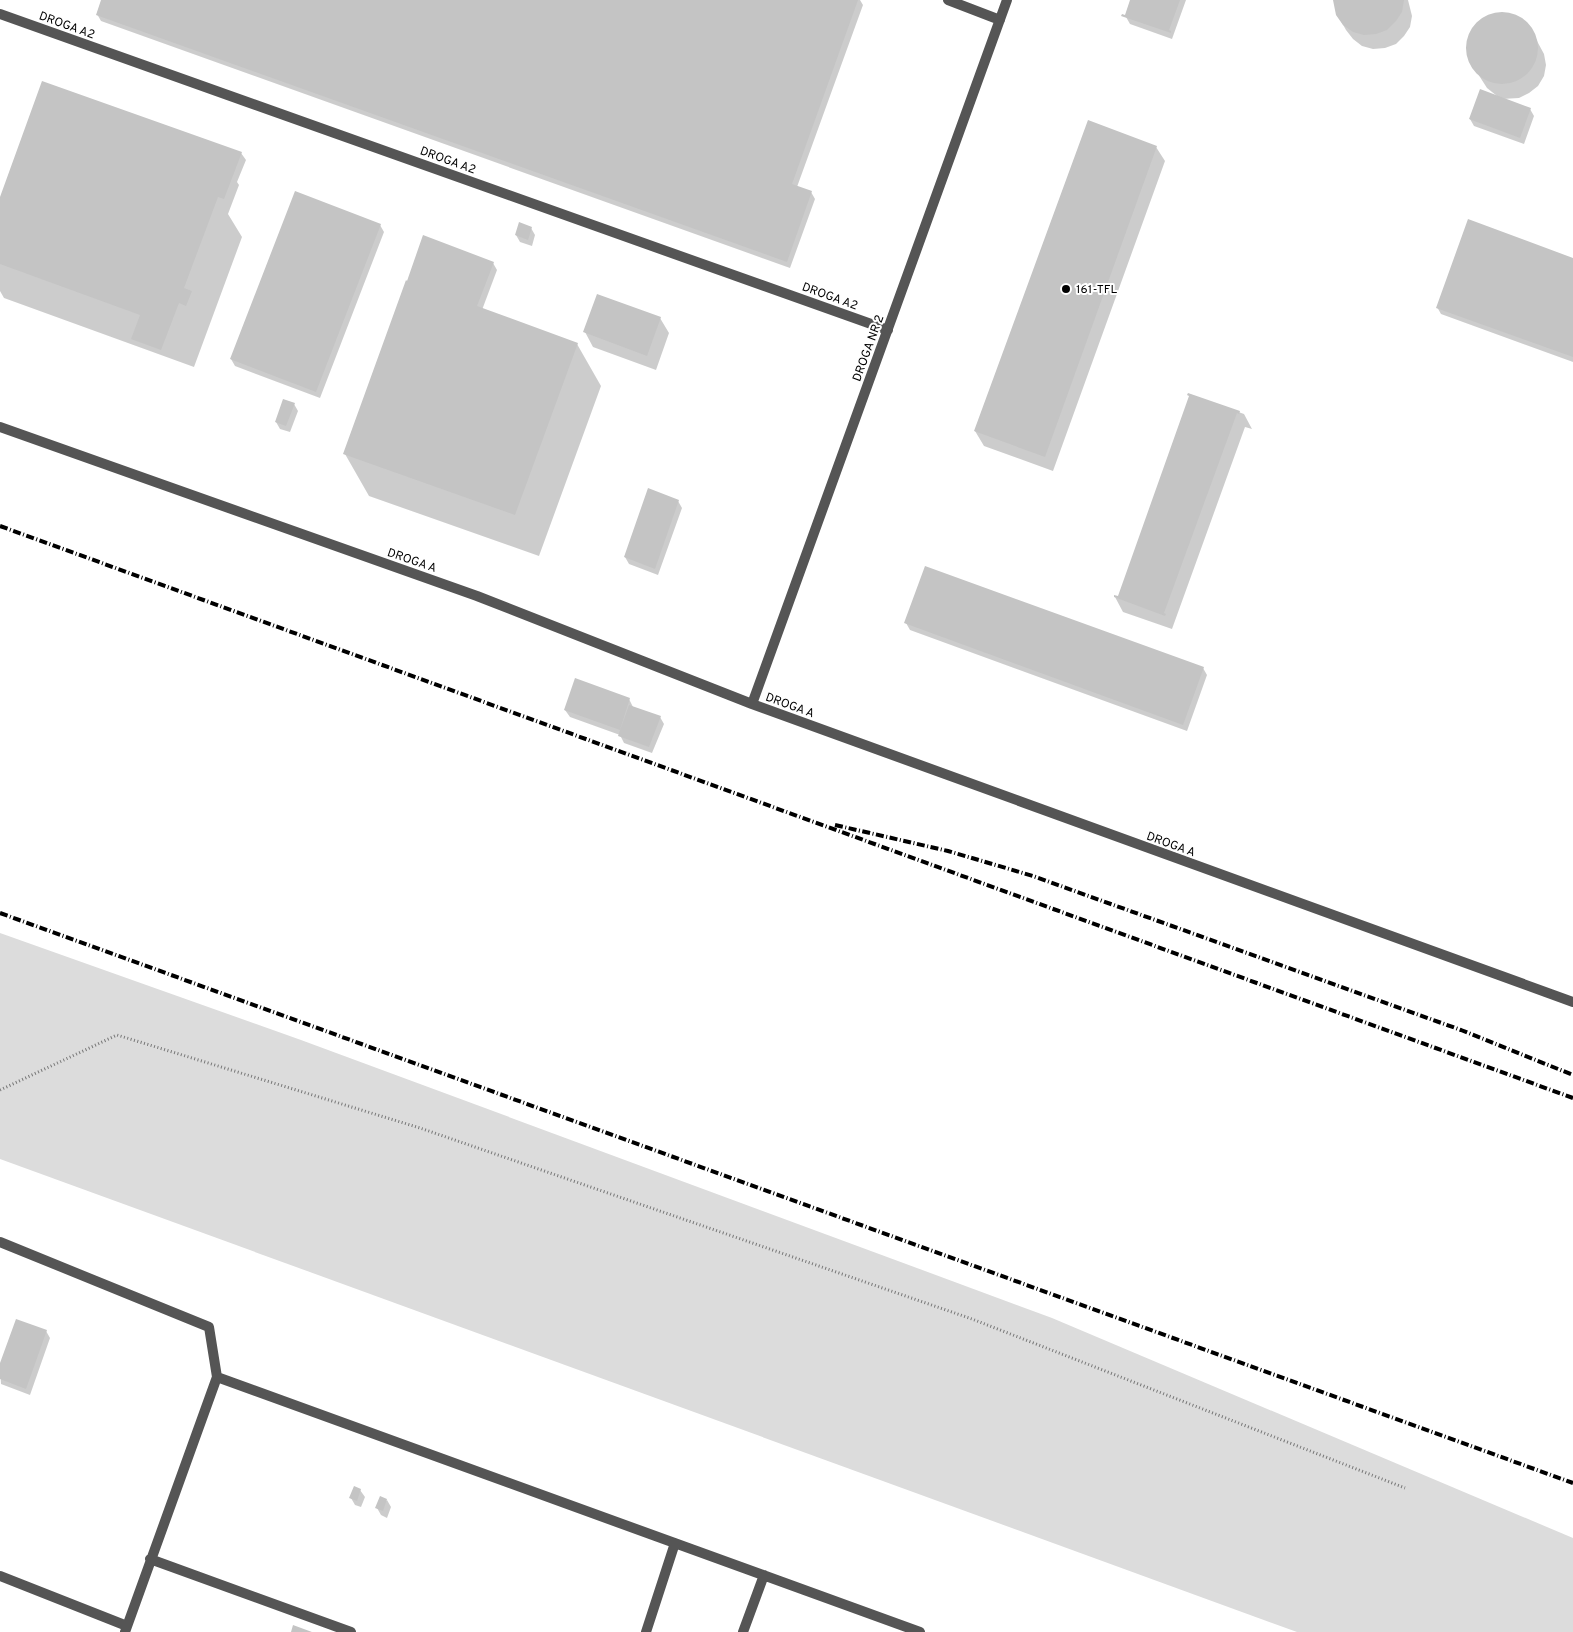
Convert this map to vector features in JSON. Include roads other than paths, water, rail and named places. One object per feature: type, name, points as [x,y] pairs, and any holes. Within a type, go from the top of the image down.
[{"type":"lane","points":[[948,0],[1000,20]]},
{"type":"lane","name":"DROGA NR 2","points":[[752,704],[1007,0]]},
{"type":"lane","name":"DROGA A2","points":[[0,14],[888,330]]},
{"type":"lane","name":"DROGA A","points":[[0,428],[477,596],[752,704],[1573,1002]]},
{"type":"lane","points":[[0,1242],[209,1328],[217,1377],[126,1629],[0,1576]]},
{"type":"lane","points":[[217,1377],[916,1631]]},
{"type":"lane","points":[[646,1632],[675,1543]]},
{"type":"lane","points":[[150,1559],[351,1632]]},
{"type":"lane","points":[[743,1632],[764,1576]]},
{"type":"railway","points":[[0,526],[1573,1098]]},
{"type":"railway","points":[[835,825],[948,851],[1033,876],[1461,1030],[1573,1075]]},
{"type":"railway","points":[[0,913],[1573,1483]]},
{"type":"place","name":"161-TFL","points":[[1066,289]]}]
